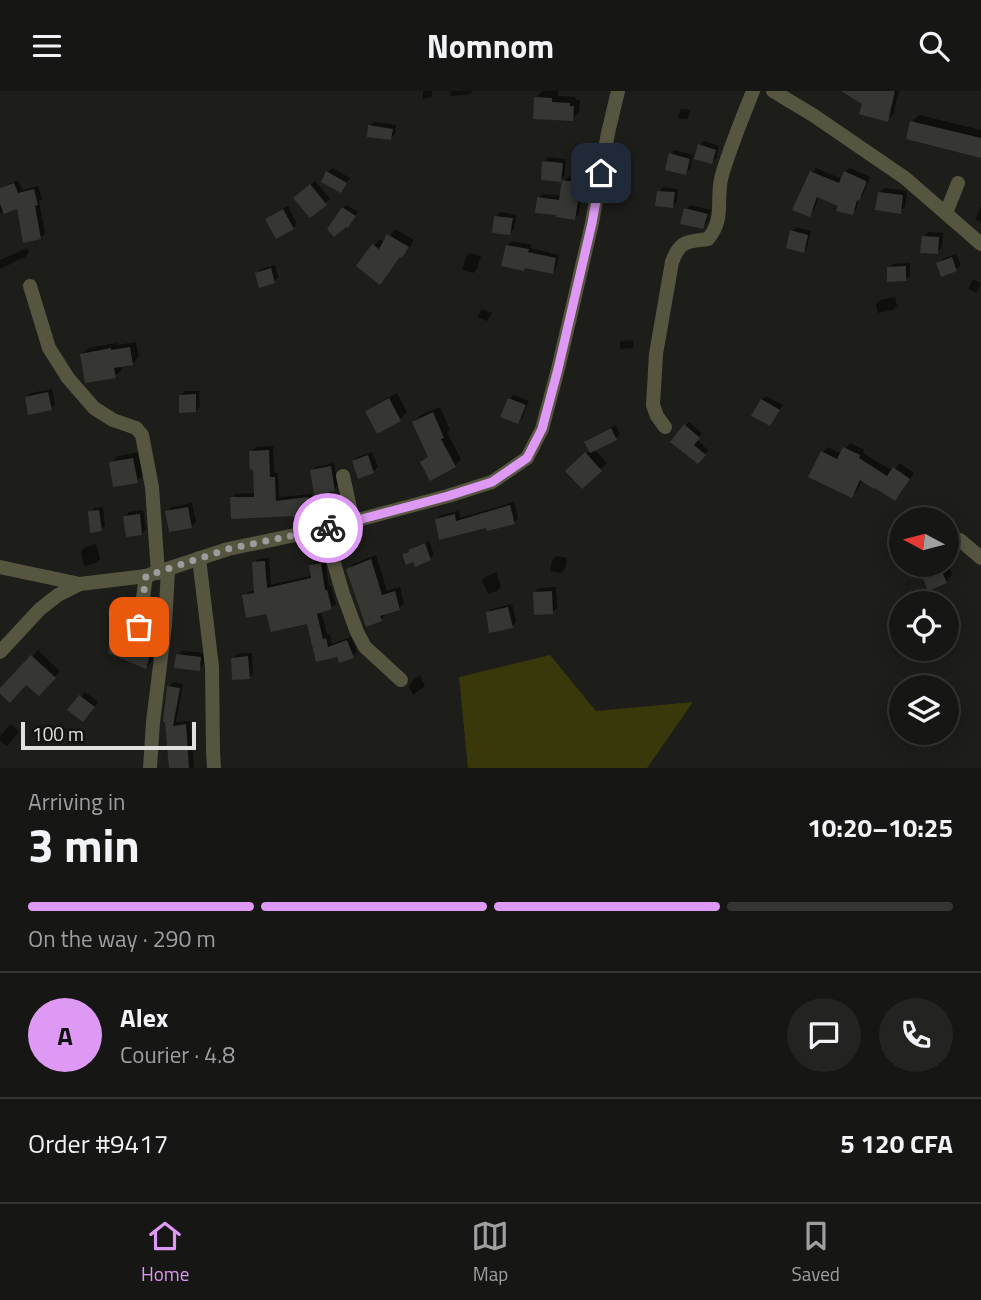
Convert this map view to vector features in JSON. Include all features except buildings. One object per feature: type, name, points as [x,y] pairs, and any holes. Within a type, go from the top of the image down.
[{"type":"street","points":[[0,652],[40,609],[58,595],[80,584],[157,573],[228,549],[324,529],[448,496],[492,482],[527,458],[542,429],[558,369],[592,223],[618,91]]},
{"type":"street","points":[[665,428],[653,405],[656,354],[672,262],[682,243],[708,239],[718,222],[722,177],[752,91]]},
{"type":"street","points":[[774,91],[905,178],[981,244]]},
{"type":"street","points":[[946,213],[958,183]]},
{"type":"street","points":[[30,286],[49,348],[68,378],[94,408],[113,420],[136,428],[142,435],[152,487],[157,573],[165,625],[150,768]]},
{"type":"street","points":[[343,476],[354,521]]},
{"type":"street","points":[[324,529],[357,632],[365,647],[401,680]]},
{"type":"street","points":[[960,540],[981,558]]},
{"type":"street","points":[[199,558],[212,667],[214,768]]},
{"type":"street","points":[[0,567],[80,584]]},
{"type":"street","points":[[139,627],[157,573]]},
{"type":"shaded area","points":[[550,655],[596,711],[693,702],[647,768],[468,768],[459,677]]},
{"type":"way so far","points":[[139,627],[146,576],[228,549],[328,528]]},
{"type":"route","points":[[328,528],[492,482],[527,458],[542,429],[558,369],[601,173]]}]
